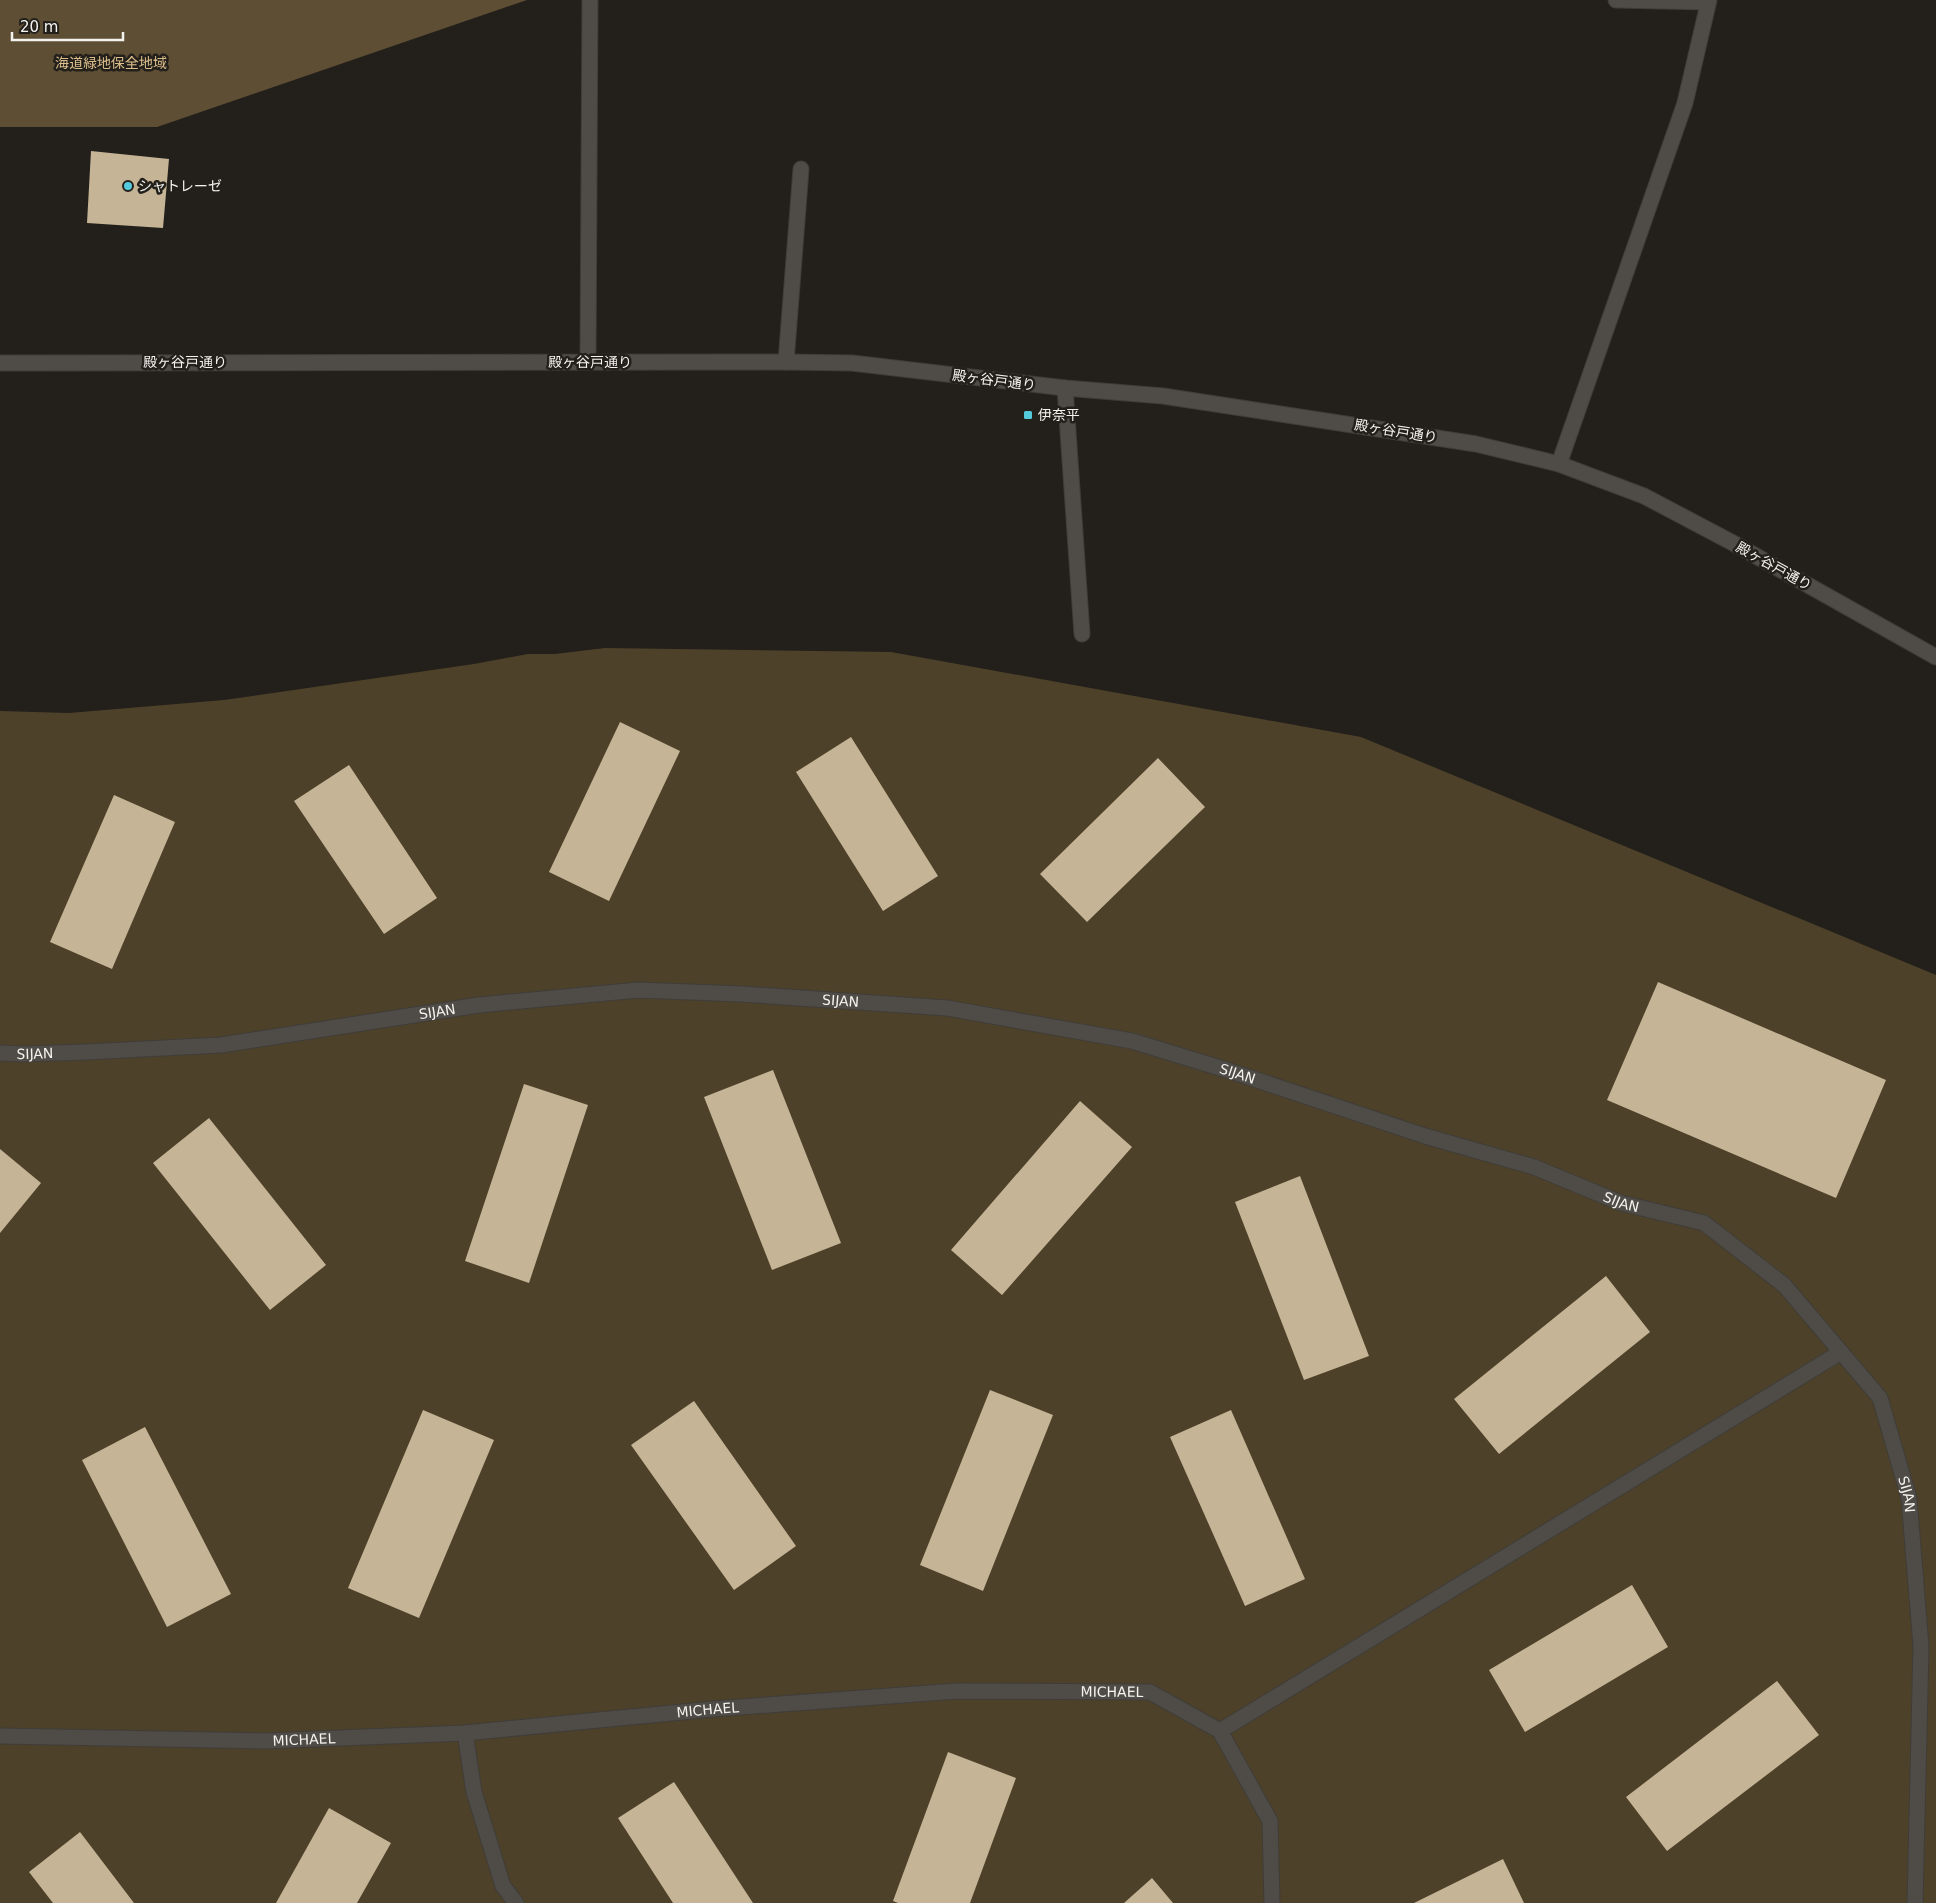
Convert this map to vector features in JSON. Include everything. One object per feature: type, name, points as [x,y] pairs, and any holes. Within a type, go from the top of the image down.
[{"type":"street","points":[[588,362],[590,0]]},
{"type":"street","points":[[1559,464],[1684,103],[1709,1],[1616,0]]},
{"type":"street","points":[[786,362],[801,169]]},
{"type":"street","name":"殿ヶ谷戸通り","points":[[0,363],[852,363],[1065,388],[1163,396],[1364,425],[1476,444],[1559,464],[1644,496],[1733,543],[1936,657]]},
{"type":"street","points":[[1065,388],[1082,634]]},
{"type":"street","name":"SIJAN","points":[[0,1053],[86,1052],[220,1045],[479,1005],[638,990],[742,994],[948,1008],[1132,1041],[1230,1071],[1424,1136],[1534,1166],[1621,1203],[1704,1223],[1784,1285],[1880,1398],[1909,1498],[1922,1646],[1915,1903]]},
{"type":"street","points":[[1272,1903],[1270,1821],[1220,1731],[1841,1352]]},
{"type":"street","name":"MICHAEL","points":[[0,1736],[265,1741],[464,1733],[713,1709],[957,1690],[1150,1692],[1220,1731]]},
{"type":"street","points":[[464,1733],[474,1792],[503,1886],[516,1903]]},
{"type":"shaded area","points":[[605,648],[891,652],[1361,737],[1936,975],[1936,1903],[0,1903],[0,711],[69,713],[224,700],[474,664],[528,654],[555,654]]},
{"type":"green space","name":"海道緑地保全地域","points":[[0,0],[527,0],[157,127],[0,127]]},
{"type":"building","points":[[91,151],[169,159],[163,228],[87,223]]},
{"type":"building","points":[[620,722],[680,751],[609,901],[549,872]]},
{"type":"building","points":[[851,737],[938,876],[883,911],[796,772]]},
{"type":"building","points":[[1158,758],[1205,807],[1087,922],[1040,874]]},
{"type":"building","points":[[349,765],[437,898],[384,934],[294,801]]},
{"type":"building","points":[[114,795],[175,822],[112,969],[50,942]]},
{"type":"building","points":[[1658,982],[1886,1080],[1836,1198],[1607,1100]]},
{"type":"building","points":[[773,1070],[841,1243],[772,1270],[704,1097]]},
{"type":"building","points":[[524,1084],[588,1105],[529,1283],[465,1261]]},
{"type":"building","points":[[1080,1101],[1132,1147],[1002,1295],[951,1250]]},
{"type":"building","points":[[209,1118],[326,1265],[270,1310],[153,1163]]},
{"type":"building","points":[[0,1149],[41,1183],[0,1233]]},
{"type":"building","points":[[1300,1176],[1369,1356],[1304,1380],[1235,1202]]},
{"type":"building","points":[[1606,1276],[1650,1332],[1499,1454],[1454,1399]]},
{"type":"building","points":[[990,1390],[1053,1415],[983,1591],[920,1565]]},
{"type":"building","points":[[694,1401],[796,1546],[734,1590],[631,1445]]},
{"type":"building","points":[[423,1410],[494,1440],[419,1618],[348,1588]]},
{"type":"building","points":[[1231,1410],[1305,1579],[1245,1606],[1170,1437]]},
{"type":"building","points":[[145,1427],[231,1594],[167,1627],[82,1460]]},
{"type":"building","points":[[1632,1585],[1668,1647],[1525,1732],[1489,1670]]},
{"type":"building","points":[[1777,1681],[1819,1735],[1667,1851],[1626,1797]]},
{"type":"building","points":[[948,1752],[1016,1778],[970,1903],[898,1903],[893,1901]]},
{"type":"building","points":[[674,1782],[753,1903],[673,1903],[618,1818]]},
{"type":"building","points":[[329,1808],[391,1843],[357,1903],[276,1903]]},
{"type":"building","points":[[80,1832],[134,1903],[53,1903],[29,1872]]},
{"type":"building","points":[[1503,1859],[1524,1903],[1414,1903]]},
{"type":"building","points":[[1152,1878],[1173,1903],[1124,1903]]},
{"type":"place","name":"シャトレーゼ","points":[[128,186]]},
{"type":"place","name":"伊奈平","points":[[1028,415]]}]
